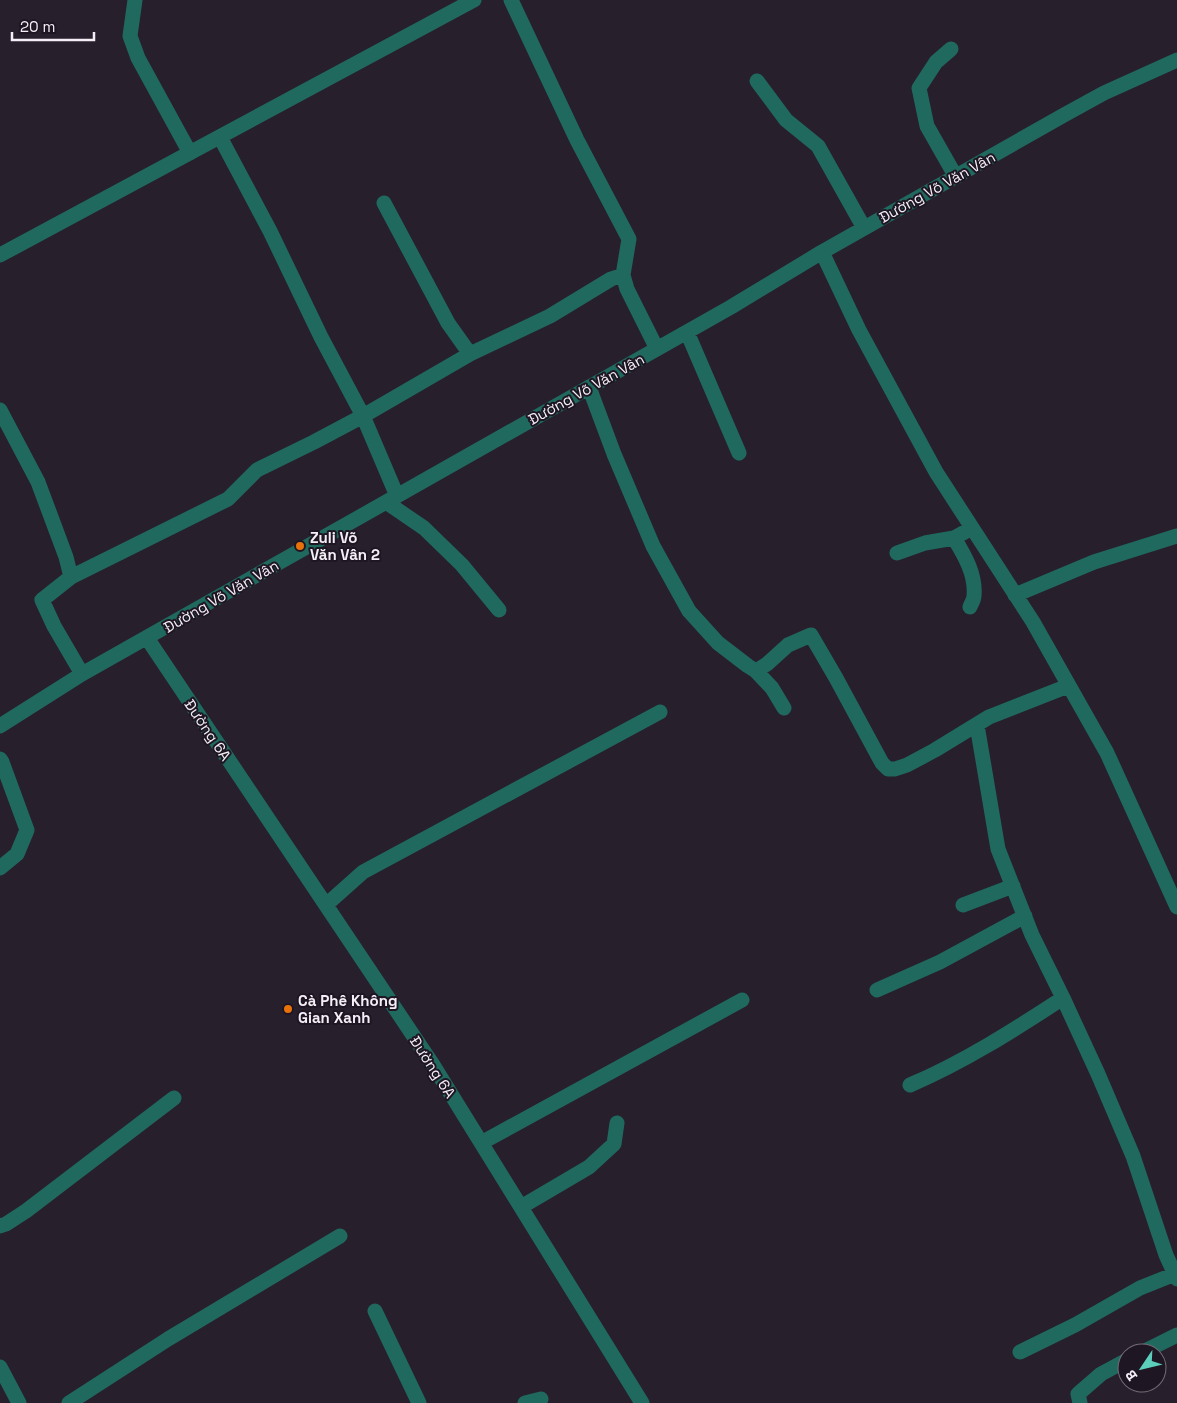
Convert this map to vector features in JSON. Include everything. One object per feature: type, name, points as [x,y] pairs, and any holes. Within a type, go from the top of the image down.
[{"type":"street","points":[[135,0],[130,36],[132,44],[142,66],[190,153]]},
{"type":"street","points":[[0,255],[474,0]]},
{"type":"street","points":[[511,0],[577,140],[630,239],[623,275],[627,289],[657,349]]},
{"type":"street","points":[[951,49],[936,62],[919,88],[927,126],[956,177]]},
{"type":"street","name":"Đường Võ Văn Vân","points":[[0,726],[82,674],[687,332],[864,228],[1104,93],[1177,60]]},
{"type":"street","points":[[757,81],[786,120],[818,146],[864,228]]},
{"type":"street","points":[[220,137],[270,231],[321,337],[363,416],[392,499],[462,565],[499,610]]},
{"type":"street","points":[[384,203],[448,323],[470,354]]},
{"type":"street","points":[[822,252],[859,330],[936,472],[1033,622],[1107,754],[1177,907]]},
{"type":"street","points":[[82,674],[54,626],[42,600],[71,577],[228,499],[257,470],[363,416],[470,354],[550,316],[611,280],[623,275]]},
{"type":"street","points":[[687,332],[739,453]]},
{"type":"street","points":[[589,387],[614,454],[653,546],[689,612],[718,642],[748,666],[756,670],[772,688],[784,708]]},
{"type":"street","points":[[0,410],[38,482],[66,557],[71,577]]},
{"type":"street","points":[[897,553],[925,543],[954,538],[972,528]]},
{"type":"street","points":[[1015,594],[1094,562],[1177,536]]},
{"type":"street","points":[[954,538],[970,569],[974,598],[970,607]]},
{"type":"street","points":[[756,670],[767,664],[788,645],[811,635],[882,763],[888,769],[907,765],[990,717],[1068,686]]},
{"type":"street","name":"Đường 6A","points":[[147,638],[433,1065],[642,1403]]},
{"type":"street","points":[[326,905],[363,872],[660,712]]},
{"type":"street","points":[[977,724],[998,849],[1032,936],[1098,1074],[1133,1156],[1166,1255],[1176,1277],[1140,1288],[1075,1325],[1020,1352]]},
{"type":"street","points":[[0,759],[27,830],[17,854],[0,868]]},
{"type":"street","points":[[963,905],[1013,886]]},
{"type":"street","points":[[877,990],[940,962],[1025,916]]},
{"type":"street","points":[[910,1085],[936,1075],[965,1059],[1063,998]]},
{"type":"street","points":[[481,1143],[742,1000]]},
{"type":"street","points":[[0,1226],[26,1211],[174,1098]]},
{"type":"street","points":[[521,1207],[589,1167],[614,1144],[617,1123]]},
{"type":"street","points":[[69,1403],[168,1339],[340,1236]]},
{"type":"street","points":[[375,1311],[419,1403]]},
{"type":"street","points":[[1161,1343],[1177,1335]]},
{"type":"street","points":[[1080,1403],[1078,1394],[1101,1374],[1117,1365]]},
{"type":"street","points":[[0,1367],[19,1403]]},
{"type":"street","points":[[524,1403],[541,1399]]},
{"type":"place","name":"Zuli Võ Văn Vân 2","points":[[300,546]]},
{"type":"place","name":"Cà Phê Không Gian Xanh","points":[[288,1009]]}]
